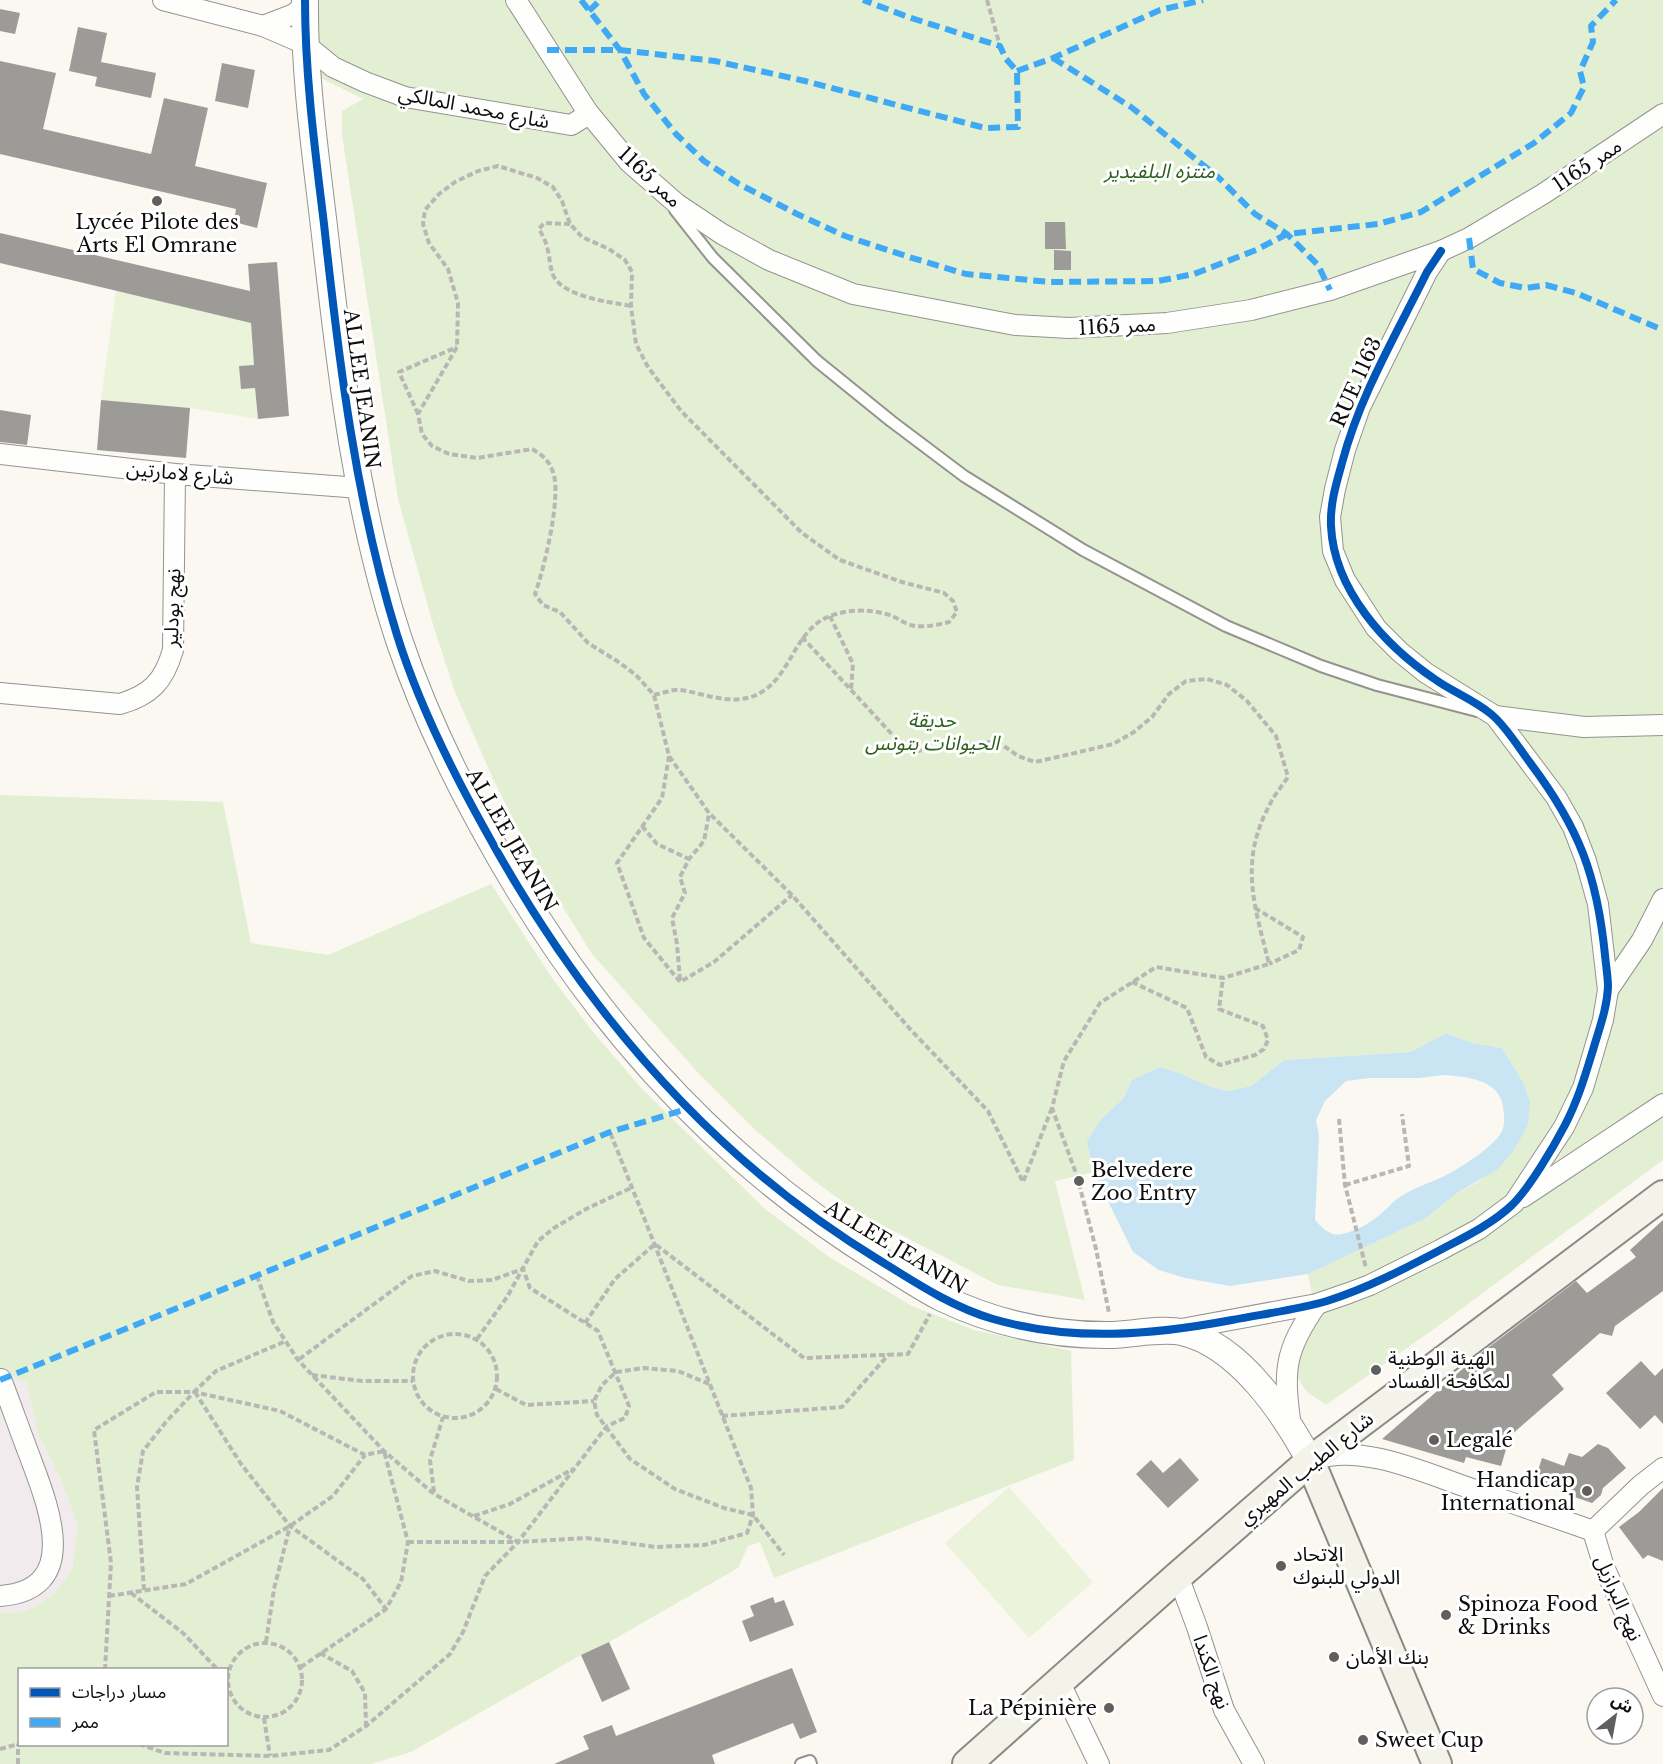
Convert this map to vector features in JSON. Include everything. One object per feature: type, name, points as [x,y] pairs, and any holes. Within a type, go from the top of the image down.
[{"type":"main road","name":"شارع الطيب المهيري","points":[[967,1764],[1310,1461],[1663,1195]]},
{"type":"main road","points":[[1310,1461],[1437,1764]]},
{"type":"street","name":"شارع محمد المالكي","points":[[163,0],[263,26],[305,44],[333,67],[405,97],[571,125],[588,111]]},
{"type":"street","name":"ممر 1165","points":[[516,0],[588,111],[628,162],[677,204],[722,234],[769,260],[853,294],[1015,325],[1069,328],[1167,323],[1201,319],[1310,296],[1441,251],[1469,238],[1544,194],[1663,114]]},
{"type":"street","points":[[263,26],[294,14],[305,2]]},
{"type":"street","name":"ALLEE JEANIN","points":[[305,2],[305,44],[333,303],[360,488],[369,532],[398,636],[416,686],[453,772],[510,875],[570,968],[657,1077],[727,1146],[838,1235],[939,1297],[984,1316],[1031,1329],[1073,1334],[1114,1335],[1174,1331]]},
{"type":"street","name":"RUE 1163","points":[[1441,251],[1427,272],[1360,407],[1345,450],[1330,517],[1334,551],[1345,580],[1376,628],[1400,652],[1443,685],[1495,716]]},
{"type":"street","name":"شارع لامارتين","points":[[0,454],[175,474],[360,488]]},
{"type":"street","name":"نهج بودلير","points":[[0,693],[120,704],[135,700],[158,682],[167,669],[172,650],[175,474]]},
{"type":"street","points":[[1495,716],[1584,727],[1663,725]]},
{"type":"street","points":[[1495,716],[1556,797],[1573,827],[1586,861],[1598,904],[1608,990],[1603,1020],[1583,1088],[1564,1127],[1514,1203]]},
{"type":"street","points":[[1608,990],[1642,940],[1663,900]]},
{"type":"street","points":[[1174,1331],[1317,1304],[1370,1285],[1479,1228],[1663,1104]]},
{"type":"street","points":[[1291,1427],[1286,1392],[1288,1358],[1295,1338],[1317,1304]]},
{"type":"street","points":[[1174,1331],[1199,1338],[1238,1363],[1291,1427],[1310,1461],[1324,1456],[1359,1455],[1394,1463],[1593,1531],[1641,1485],[1663,1468]]},
{"type":"street","points":[[0,1596],[17,1595],[37,1583],[49,1568],[53,1551],[53,1529],[44,1495],[1,1379]]},
{"type":"street","name":"نهج البرازيل","points":[[1593,1531],[1604,1567],[1662,1691]]},
{"type":"street","name":"نهج الكندا","points":[[1178,1576],[1224,1710],[1254,1764]]},
{"type":"street","points":[[1059,1681],[1099,1764]]},
{"type":"lane","points":[[656,186],[713,258],[817,361],[964,476],[1083,550],[1226,626],[1321,666],[1377,685],[1495,716]]},
{"type":"lane","points":[[801,1764],[810,1761],[811,1764]]},
{"type":"path","points":[[987,0],[1000,46]]},
{"type":"path","points":[[418,414],[458,347],[458,303],[448,269],[429,243],[423,224],[425,210],[439,194],[455,182],[478,171],[498,166],[537,178],[553,187],[562,201],[570,224],[582,237],[609,249],[626,260],[632,272],[631,306],[636,344],[648,367],[681,411],[802,533],[840,561],[902,582],[945,593],[953,601],[957,612],[949,622],[933,626],[910,625],[891,616],[872,611],[847,611],[814,624],[802,637],[782,671],[770,686],[754,696],[733,700],[701,696],[679,690],[654,695]]},
{"type":"path","points":[[570,224],[544,223],[539,229],[548,249],[550,266],[555,278],[573,292],[595,300],[631,306]]},
{"type":"path","points":[[458,347],[399,372],[418,414],[422,434],[432,446],[449,454],[477,458],[532,449],[546,458],[554,473],[554,497],[550,536],[543,571],[535,594],[543,605],[560,612],[588,644],[636,675],[654,695],[669,756],[709,813],[792,895],[910,1029],[988,1111],[1023,1182],[1052,1108],[1064,1061],[1100,1003],[1156,967],[1223,978],[1269,964],[1299,950],[1303,937],[1255,908]]},
{"type":"path","points":[[830,616],[853,664],[851,691]]},
{"type":"path","points":[[802,637],[901,744],[916,751],[989,742],[1001,744],[1018,756],[1035,762],[1113,744],[1134,732],[1152,717],[1169,694],[1186,681],[1207,679],[1227,685],[1247,701],[1276,736],[1288,777],[1268,808],[1252,849],[1250,880],[1269,964]]},
{"type":"path","points":[[669,756],[662,798],[617,863],[644,938],[680,982]]},
{"type":"path","points":[[680,982],[672,918],[685,893],[680,876],[689,859],[704,841],[709,813]]},
{"type":"path","points":[[642,826],[657,844],[689,859]]},
{"type":"path","points":[[680,982],[714,962],[792,895]]},
{"type":"path","points":[[1131,982],[1187,1008],[1206,1057],[1220,1065],[1255,1055],[1264,1049],[1268,1040],[1263,1026],[1219,1009],[1223,978]]},
{"type":"path","points":[[1052,1108],[1077,1176],[1096,1249],[1114,1335]]},
{"type":"path","points":[[1345,1185],[1409,1166],[1402,1114]]},
{"type":"path","points":[[1339,1119],[1345,1185],[1363,1254]]},
{"type":"path","points":[[408,1542],[518,1542],[586,1538],[657,1547],[704,1545],[747,1533],[753,1515],[751,1488],[610,1132]]},
{"type":"path","points":[[477,1339],[507,1298],[538,1241],[585,1209],[633,1187]]},
{"type":"path","points":[[655,1244],[804,1358],[908,1354],[939,1297]]},
{"type":"path","points":[[585,1323],[615,1279],[655,1244]]},
{"type":"path","points":[[145,1746],[165,1753],[270,1756],[329,1750],[366,1726],[450,1654],[463,1632],[485,1576],[518,1542],[607,1426],[625,1418],[629,1406],[598,1331],[530,1288],[524,1269]]},
{"type":"path","points":[[298,1360],[412,1276],[435,1271],[469,1281],[492,1280],[524,1269]]},
{"type":"path","points":[[257,1276],[273,1322],[298,1360],[384,1451],[434,1494],[518,1542]]},
{"type":"path","points":[[451,1334],[477,1339],[492,1356],[498,1372],[496,1389],[488,1403],[475,1414],[460,1419],[443,1417],[428,1409],[418,1396],[413,1381],[414,1364],[422,1350],[435,1339],[451,1334]]},
{"type":"path","points":[[144,1590],[137,1487],[143,1451],[166,1422],[216,1371],[286,1341]]},
{"type":"path","points":[[722,1416],[842,1407],[889,1354]]},
{"type":"path","points":[[710,1384],[678,1371],[644,1368],[616,1372],[602,1385],[594,1401],[597,1415],[630,1459],[675,1489],[724,1508],[753,1515],[784,1555]]},
{"type":"path","points":[[312,1375],[362,1381],[413,1381]]},
{"type":"path","points":[[496,1389],[526,1406],[594,1401]]},
{"type":"path","points":[[105,1668],[111,1563],[94,1430],[156,1392],[194,1392],[280,1411],[365,1455],[384,1451]]},
{"type":"path","points":[[194,1392],[241,1464],[290,1526],[363,1579],[386,1610]]},
{"type":"path","points":[[434,1494],[430,1460],[443,1417]]},
{"type":"path","points":[[300,1666],[386,1610],[401,1582],[408,1542],[384,1451]]},
{"type":"path","points":[[109,1596],[186,1584],[290,1526],[333,1496],[365,1455]]},
{"type":"path","points":[[474,1516],[510,1504],[574,1468]]},
{"type":"path","points":[[266,1642],[274,1589],[290,1526]]},
{"type":"path","points":[[130,1593],[183,1633],[216,1668]]},
{"type":"path","points":[[228,1674],[230,1664],[239,1653],[251,1645],[266,1642],[281,1646],[293,1654],[300,1666],[303,1681],[300,1696],[291,1708],[279,1715],[264,1718],[250,1715],[237,1706],[228,1694]]},
{"type":"path","points":[[320,1653],[352,1671],[365,1693],[366,1726]]},
{"type":"path","points":[[264,1718],[270,1756]]},
{"type":"path","points":[[0,1749],[18,1744]]},
{"type":"path","points":[[18,1764],[20,1746]]},
{"type":"shaded area","points":[[0,1373],[26,1382],[39,1436],[59,1475],[78,1526],[72,1570],[53,1595],[24,1612],[0,1613]]},
{"type":"green space","points":[[316,0],[1663,0],[1663,1160],[1434,1329],[1326,1405],[1307,1392],[1293,1371],[1316,1314],[1308,1274],[1426,1218],[1457,1193],[1480,1181],[1528,1125],[1530,1102],[1523,1082],[1502,1048],[1472,1043],[1446,1033],[1411,1052],[1284,1060],[1251,1086],[1228,1091],[1208,1086],[1160,1067],[1132,1080],[1123,1099],[1102,1118],[1088,1141],[1094,1172],[1055,1181],[1085,1300],[998,1285],[859,1213],[817,1183],[754,1129],[701,1076],[592,954],[536,864],[493,779],[455,692],[434,628],[398,499],[342,135],[342,111],[363,99],[321,78]]},
{"type":"green space","points":[[116,290],[251,323],[254,365],[239,366],[241,389],[255,388],[258,419],[190,408],[101,400]]},
{"type":"green space","points":[[0,795],[223,802],[251,943],[328,955],[491,884],[552,978],[593,1032],[642,1089],[765,1209],[829,1257],[912,1306],[974,1330],[1071,1351],[1074,1460],[774,1578],[760,1542],[748,1546],[738,1568],[411,1752],[371,1764],[0,1764],[0,1613],[24,1612],[53,1595],[72,1570],[78,1526],[59,1475],[39,1436],[26,1382],[0,1373]]},
{"type":"green space","points":[[1009,1487],[1093,1582],[1029,1638],[945,1543]]},
{"type":"water","points":[[1446,1033],[1472,1043],[1502,1048],[1523,1082],[1530,1102],[1528,1125],[1513,1151],[1498,1169],[1457,1193],[1426,1218],[1308,1274],[1230,1286],[1185,1278],[1159,1270],[1133,1252],[1094,1173],[1087,1141],[1102,1118],[1123,1099],[1132,1080],[1160,1067],[1208,1086],[1228,1091],[1251,1086],[1284,1060],[1411,1052]],"holes":[[[1443,1075],[1478,1080],[1499,1094],[1504,1116],[1500,1135],[1471,1160],[1456,1170],[1406,1193],[1364,1226],[1338,1235],[1324,1229],[1315,1220],[1319,1136],[1316,1120],[1325,1101],[1346,1081]]]},
{"type":"building","points":[[0,9],[20,13],[15,34],[0,31]]},
{"type":"building","points":[[78,27],[107,33],[101,62],[156,73],[151,98],[95,86],[97,77],[69,71]]},
{"type":"building","points":[[0,61],[56,73],[43,129],[151,154],[164,98],[208,108],[195,166],[267,183],[257,228],[234,222],[236,209],[0,154]]},
{"type":"building","points":[[222,63],[255,70],[248,108],[215,101]]},
{"type":"building","points":[[1045,222],[1065,222],[1066,249],[1045,249]]},
{"type":"building","points":[[0,233],[250,291],[248,264],[277,262],[289,416],[258,419],[255,388],[241,389],[239,366],[254,365],[251,323],[0,263]]},
{"type":"building","points":[[1054,250],[1071,251],[1071,270],[1054,270]]},
{"type":"building","points":[[101,400],[190,408],[186,458],[97,450]]},
{"type":"building","points":[[0,410],[31,415],[27,445],[0,442]]},
{"type":"building","points":[[1663,1220],[1663,1291],[1615,1326],[1612,1336],[1600,1333],[1552,1375],[1564,1389],[1510,1436],[1501,1466],[1466,1457],[1464,1463],[1382,1439],[1481,1353],[1576,1281],[1587,1293],[1636,1257],[1630,1250]]},
{"type":"building","points":[[1641,1361],[1655,1376],[1663,1368],[1663,1424],[1655,1415],[1640,1429],[1606,1393]]},
{"type":"building","points":[[1598,1444],[1608,1448],[1626,1468],[1603,1488],[1601,1495],[1592,1503],[1535,1480],[1542,1458],[1564,1466],[1569,1453],[1582,1457]]},
{"type":"building","points":[[1180,1458],[1199,1480],[1168,1508],[1136,1474],[1151,1460],[1163,1473]]},
{"type":"building","points":[[1663,1488],[1663,1561],[1648,1555],[1643,1559],[1619,1527],[1639,1512]]},
{"type":"building","points":[[773,1597],[775,1603],[784,1600],[794,1625],[750,1642],[742,1621],[754,1616],[750,1606]]},
{"type":"building","points":[[609,1642],[630,1689],[602,1702],[581,1655]]},
{"type":"building","points":[[792,1668],[817,1732],[800,1739],[793,1723],[712,1755],[715,1764],[554,1764],[589,1749],[583,1736],[612,1725],[616,1736]]},
{"type":"marked path","points":[[581,0],[620,50],[644,94],[676,134],[704,161],[739,184],[845,236],[909,257],[966,274],[1050,282],[1158,281],[1194,274],[1256,250],[1287,234],[1378,224],[1421,212],[1534,143],[1571,113],[1584,87],[1580,71],[1593,42],[1591,26],[1616,0]]},
{"type":"marked path","points":[[589,11],[600,0]]},
{"type":"marked path","points":[[547,50],[620,50],[715,61],[805,81],[985,128],[1018,127],[1017,71],[1006,59],[1000,46],[863,0]]},
{"type":"marked path","points":[[1017,71],[1053,58],[1160,10],[1203,0]]},
{"type":"marked path","points":[[1053,58],[1131,107],[1218,177],[1255,214],[1287,234],[1318,265],[1330,290]]},
{"type":"marked path","points":[[1469,238],[1473,269],[1500,283],[1526,288],[1546,285],[1576,293],[1663,330]]},
{"type":"marked path","points":[[0,1380],[610,1132],[687,1109]]},
{"type":"cycle path","points":[[305,0],[314,140],[336,328],[351,432],[370,534],[405,660],[435,733],[470,803],[520,891],[561,954],[652,1070],[703,1123],[758,1173],[816,1218],[879,1260],[934,1294],[963,1308],[993,1319],[1023,1326],[1053,1331],[1112,1334],[1172,1329],[1303,1307],[1357,1290],[1462,1239],[1505,1212],[1541,1167],[1565,1125],[1577,1097],[1602,1019],[1608,987],[1597,900],[1591,876],[1573,831],[1548,787],[1496,719],[1478,704],[1417,666],[1381,633],[1352,594],[1334,550],[1331,526],[1332,502],[1350,438],[1380,366],[1427,272],[1441,251]]},
{"type":"place","name":"Lycée Pilote des Arts El Omrane","points":[[157,201]]},
{"type":"place","name":"Belvedere Zoo Entry","points":[[1079,1181]]},
{"type":"place","name":"الهيئة الوطنية لمكافحة الفساد","points":[[1376,1370]]},
{"type":"place","name":"Legalé","points":[[1434,1440]]},
{"type":"place","name":"Handicap International","points":[[1587,1491]]},
{"type":"place","name":"الاتحاد الدولي للبنوك","points":[[1281,1566]]},
{"type":"place","name":"Spinoza Food & Drinks","points":[[1446,1615]]},
{"type":"place","name":"بنك الأمان","points":[[1334,1657]]},
{"type":"place","name":"La Pépinière","points":[[1109,1708]]},
{"type":"place","name":"Sweet Cup","points":[[1363,1740]]},
{"type":"park label","name":"منتزه البلفيدير","points":[[1160,171]]},
{"type":"park label","name":"حديقة الحيوانات بتونس","points":[[932,732]]}]
